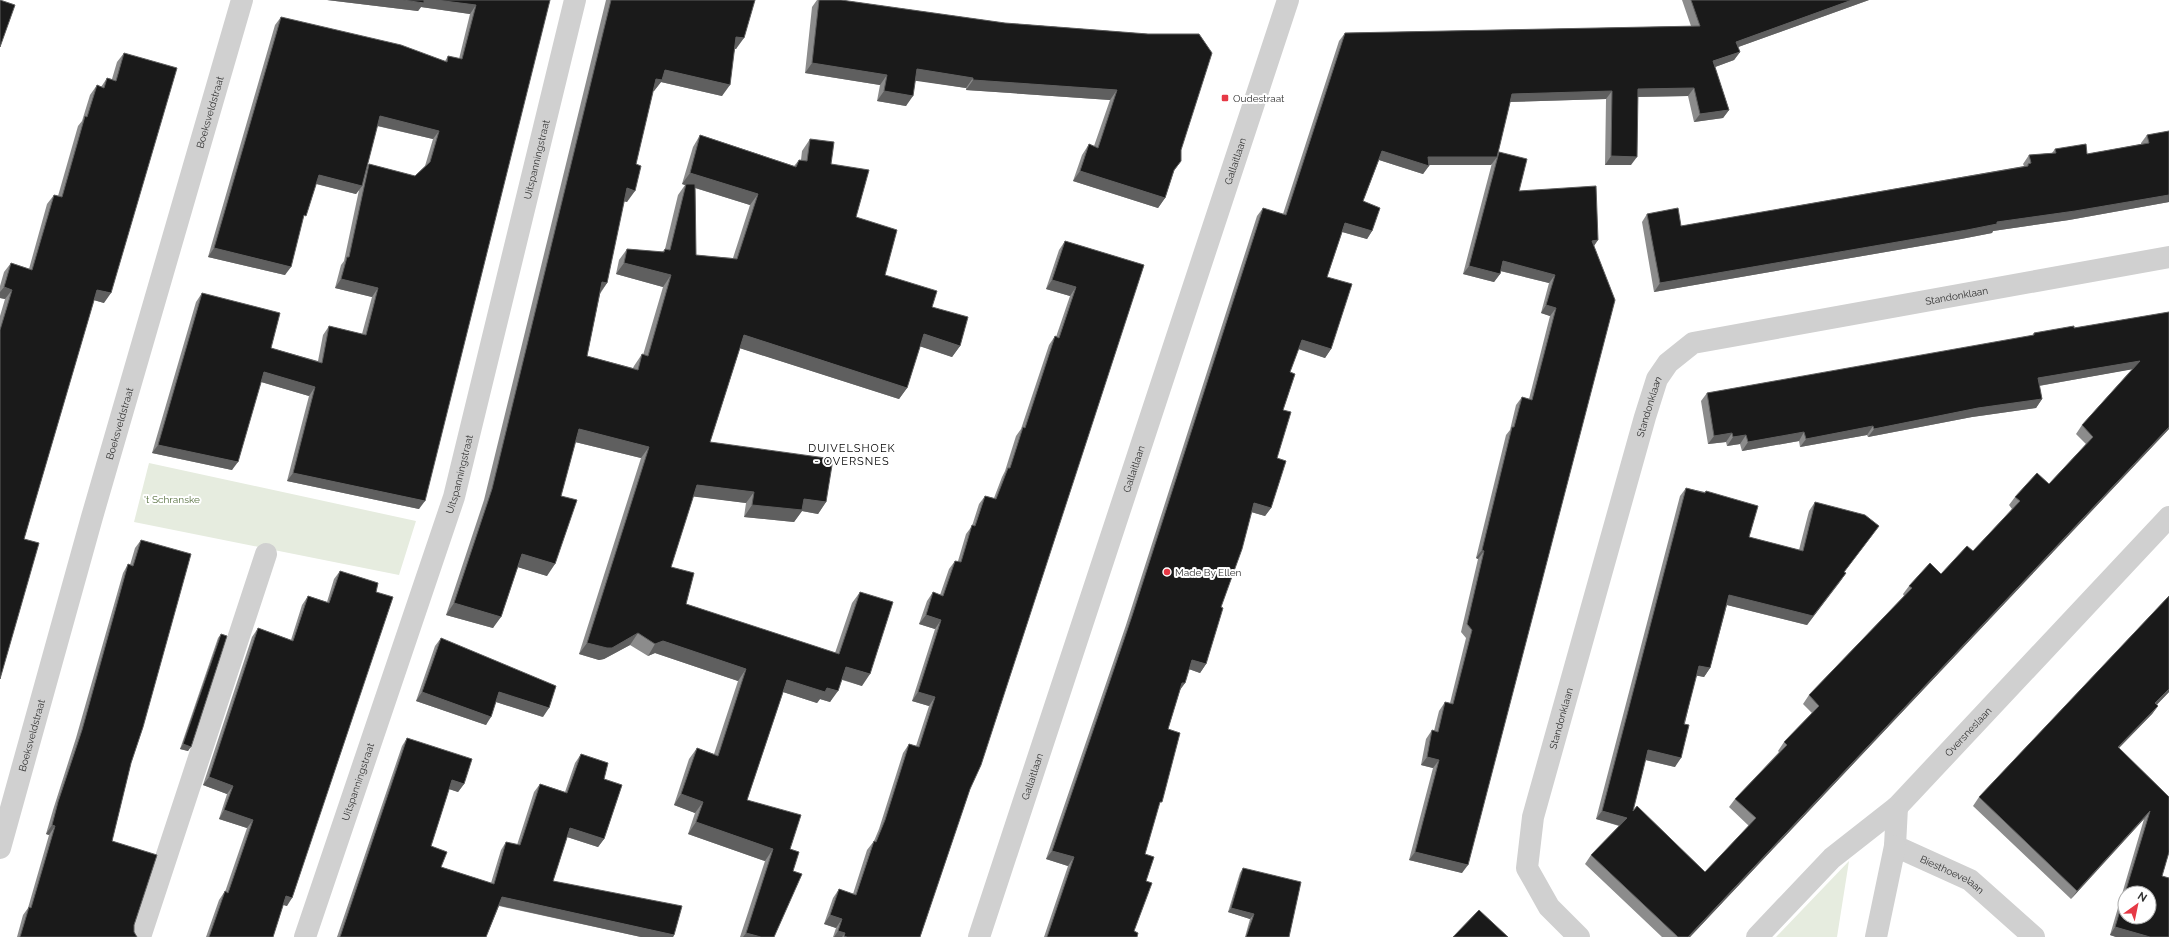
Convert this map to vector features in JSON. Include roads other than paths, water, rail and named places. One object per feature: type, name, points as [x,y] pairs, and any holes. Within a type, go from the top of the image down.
[{"type":"street","name":"Boeksveldstraat","points":[[0,848],[90,525],[242,0]]},
{"type":"street","name":"Uitspanningstraat","points":[[305,937],[454,497],[575,0]]},
{"type":"street","name":"Gallaitlaan","points":[[979,937],[1288,0]]},
{"type":"street","name":"Standonklaan","points":[[1578,937],[1549,906],[1527,868],[1533,817],[1645,417],[1657,379],[1668,362],[1693,343],[2169,257]]},
{"type":"street","name":"Oversneslaan","points":[[1757,937],[1832,858],[1897,807],[2169,517]]},
{"type":"street","points":[[140,937],[266,554]]},
{"type":"street","points":[[1876,937],[1895,846],[1897,807]]},
{"type":"street","name":"Biesthoevelaan","points":[[1895,846],[1970,880],[2034,937]]},
{"type":"place","name":"Oudestraat","points":[[1225,98]]},
{"type":"place","name":"Made By Ellen","points":[[1167,572]]},
{"type":"district","name":"DUIVELSHOEK - OVERSNES","points":[[852,454]]},
{"type":"park label","name":"'t Schranske","points":[[172,499]]}]
